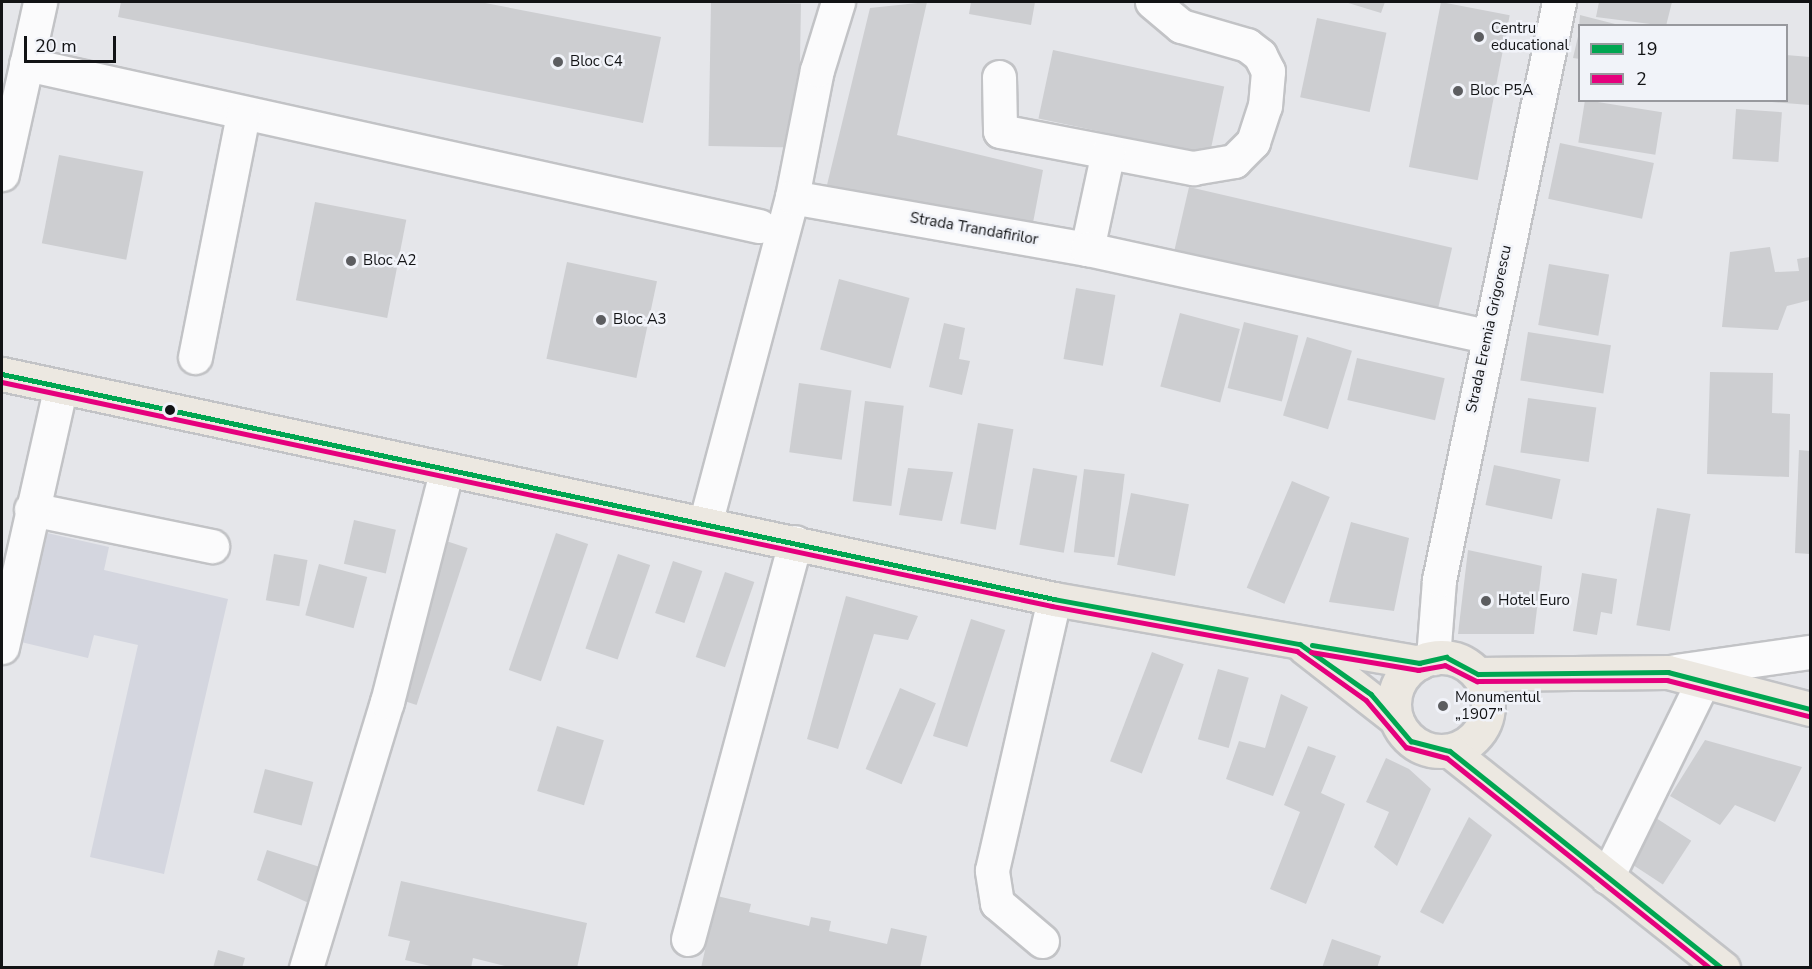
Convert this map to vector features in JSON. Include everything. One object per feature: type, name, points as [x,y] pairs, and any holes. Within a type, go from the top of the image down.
[{"type":"main road","points":[[2,374],[60,390],[446,472],[795,542],[1054,599],[1300,644],[1426,660],[1458,660],[1478,674],[1486,688],[1486,720],[1465,746],[1450,751]]},
{"type":"main road","points":[[1300,644],[1371,694],[1396,719],[1411,741],[1450,751],[1723,968]]},
{"type":"main road","points":[[1396,719],[1396,693],[1426,660]]},
{"type":"main road","points":[[1478,674],[1668,672],[1810,710]]},
{"type":"street","points":[[2,174],[40,2]]},
{"type":"street","points":[[705,524],[792,196],[817,70],[838,2]]},
{"type":"street","points":[[999,76],[1000,131],[1108,152],[1218,168],[1253,142],[1265,106],[1268,71],[1260,55],[1247,45],[1181,26],[1152,2]]},
{"type":"street","name":"Strada Eremia Grigorescu","points":[[1426,660],[1439,580],[1487,336],[1559,2]]},
{"type":"street","points":[[26,64],[243,114],[759,226]]},
{"type":"street","points":[[195,357],[243,114]]},
{"type":"street","points":[[1087,249],[1108,152]]},
{"type":"street","name":"Strada Trandafirilor","points":[[792,196],[1087,249],[1487,336]]},
{"type":"street","points":[[2,647],[31,509],[60,390]]},
{"type":"street","points":[[306,968],[387,702],[446,472]]},
{"type":"street","points":[[31,509],[212,546]]},
{"type":"street","points":[[688,939],[795,542]]},
{"type":"street","points":[[1042,941],[997,903],[992,870],[1054,599]]},
{"type":"street","points":[[1668,672],[1810,652]]},
{"type":"street","points":[[1607,877],[1703,681]]},
{"type":"shaded area","points":[[47,533],[109,547],[104,570],[228,599],[164,874],[90,857],[138,645],[94,635],[88,658],[21,642]]},
{"type":"building","points":[[121,2],[480,2],[661,37],[643,123],[118,17]]},
{"type":"building","points":[[711,2],[801,4],[798,148],[708,146]]},
{"type":"building","points":[[927,2],[897,135],[1043,170],[1032,228],[826,189],[870,8]]},
{"type":"building","points":[[971,2],[1035,2],[1031,25],[969,14]]},
{"type":"building","points":[[1345,2],[1385,2],[1381,13]]},
{"type":"building","name":"Bloc P5A","points":[[1441,2],[1510,15],[1478,180],[1409,167]]},
{"type":"building","points":[[1599,2],[1672,2],[1666,24],[1596,17]]},
{"type":"building","points":[[1580,15],[1615,24],[1579,24]]},
{"type":"building","points":[[1317,18],[1386,33],[1370,112],[1300,97]]},
{"type":"building","points":[[1578,37],[1578,59],[1573,58]]},
{"type":"building","points":[[1053,50],[1224,86],[1210,155],[1038,118]]},
{"type":"building","points":[[1788,55],[1810,57],[1810,105],[1772,102],[1788,102]]},
{"type":"building","points":[[1585,102],[1662,112],[1655,155],[1578,142]]},
{"type":"building","points":[[1736,109],[1782,112],[1778,162],[1733,159]]},
{"type":"building","points":[[1560,143],[1654,163],[1642,219],[1548,199]]},
{"type":"building","points":[[59,155],[143,171],[126,260],[42,243]]},
{"type":"building","points":[[1189,187],[1452,248],[1437,315],[1173,254]]},
{"type":"building","name":"Bloc A2","points":[[315,202],[406,220],[387,318],[296,300]]},
{"type":"building","points":[[1770,247],[1775,272],[1799,271],[1797,259],[1810,257],[1810,300],[1787,306],[1778,330],[1722,327],[1730,252]]},
{"type":"building","name":"Bloc A3","points":[[567,262],[657,281],[636,378],[546,359]]},
{"type":"building","points":[[1549,264],[1609,275],[1598,336],[1538,325]]},
{"type":"building","points":[[839,279],[910,298],[891,368],[820,350]]},
{"type":"building","points":[[1076,288],[1115,295],[1103,366],[1063,359]]},
{"type":"building","points":[[1180,313],[1240,329],[1220,402],[1160,386]]},
{"type":"building","points":[[1244,322],[1298,336],[1282,402],[1228,388]]},
{"type":"building","points":[[944,323],[965,328],[959,359],[970,361],[962,395],[929,387]]},
{"type":"building","points":[[1528,332],[1611,345],[1603,394],[1520,380]]},
{"type":"building","points":[[1307,337],[1352,351],[1328,429],[1283,415]]},
{"type":"building","points":[[1357,358],[1445,378],[1435,420],[1347,400]]},
{"type":"building","points":[[1710,372],[1773,373],[1772,413],[1790,414],[1789,477],[1707,474]]},
{"type":"building","points":[[799,383],[851,390],[842,460],[789,452]]},
{"type":"building","points":[[1528,398],[1596,408],[1589,462],[1520,452]]},
{"type":"building","points":[[865,401],[904,406],[891,506],[853,501]]},
{"type":"building","points":[[978,423],[1013,429],[996,530],[960,523]]},
{"type":"building","points":[[1799,450],[1810,451],[1810,554],[1795,553]]},
{"type":"building","points":[[1494,465],[1561,479],[1552,519],[1485,505]]},
{"type":"building","points":[[908,468],[953,472],[942,521],[899,515]]},
{"type":"building","points":[[1033,468],[1077,476],[1064,553],[1019,545]]},
{"type":"building","points":[[1084,469],[1125,474],[1114,557],[1074,552]]},
{"type":"building","points":[[1292,481],[1330,497],[1284,604],[1247,588]]},
{"type":"building","points":[[1131,493],[1189,504],[1175,576],[1117,565]]},
{"type":"building","points":[[1657,508],[1690,514],[1670,631],[1636,625]]},
{"type":"building","points":[[354,520],[396,530],[386,574],[344,564]]},
{"type":"building","points":[[1351,522],[1409,538],[1394,611],[1329,602]]},
{"type":"building","points":[[556,533],[588,544],[541,681],[509,670]]},
{"type":"building","points":[[440,539],[468,548],[417,705],[389,696]]},
{"type":"building","points":[[1468,550],[1542,566],[1534,634],[1458,634]]},
{"type":"building","points":[[274,554],[307,560],[299,606],[266,600]]},
{"type":"building","points":[[618,554],[650,565],[618,660],[585,649]]},
{"type":"building","points":[[673,561],[702,571],[684,623],[655,613]]},
{"type":"building","points":[[319,564],[367,577],[354,628],[305,615]]},
{"type":"building","points":[[725,572],[754,582],[725,667],[696,657]]},
{"type":"building","points":[[1582,573],[1617,579],[1612,614],[1601,612],[1597,635],[1573,631]]},
{"type":"building","points":[[846,596],[918,616],[908,640],[874,634],[838,749],[807,739]]},
{"type":"building","points":[[971,619],[1005,630],[967,747],[933,736]]},
{"type":"building","points":[[1152,652],[1184,664],[1142,773],[1110,761]]},
{"type":"building","points":[[1218,669],[1249,678],[1229,748],[1198,739]]},
{"type":"building","points":[[900,688],[936,703],[902,784],[866,769]]},
{"type":"building","points":[[1281,694],[1308,707],[1273,796],[1226,779],[1239,741],[1265,748]]},
{"type":"building","points":[[557,726],[604,740],[584,805],[537,791]]},
{"type":"building","points":[[1705,740],[1802,767],[1775,822],[1735,805],[1720,825],[1670,796]]},
{"type":"building","points":[[1308,746],[1336,756],[1321,793],[1345,804],[1306,904],[1270,889],[1300,812],[1284,805]]},
{"type":"building","points":[[1386,758],[1409,769],[1431,789],[1397,866],[1374,847],[1389,812],[1366,802]]},
{"type":"building","points":[[265,769],[313,782],[302,825],[253,812]]},
{"type":"building","points":[[1469,817],[1492,835],[1443,924],[1420,912]]},
{"type":"building","points":[[1656,818],[1691,841],[1663,884],[1628,862]]},
{"type":"building","points":[[267,850],[323,868],[311,904],[257,880]]},
{"type":"building","points":[[401,881],[587,923],[577,968],[513,968],[473,958],[471,968],[439,968],[405,960],[410,941],[388,936]]},
{"type":"building","points":[[717,896],[751,904],[749,912],[809,926],[811,917],[831,921],[829,931],[887,944],[891,928],[927,936],[920,968],[701,968]]},
{"type":"building","points":[[1332,939],[1381,956],[1377,968],[1322,968]]},
{"type":"building","points":[[218,950],[245,958],[242,968],[213,968]]},
{"type":"transit line","name":"19","points":[[2,374],[1054,599],[1300,644],[1371,694],[1411,741],[1450,751],[1722,968]]},
{"type":"transit line","name":"2","points":[[2,382],[1052,606],[1297,651],[1366,700],[1406,747],[1447,758],[1710,968]]},
{"type":"transit line","name":"19","points":[[1312,645],[1419,663],[1446,657],[1478,674],[1668,672],[1810,709]]},
{"type":"transit line","name":"2","points":[[1311,652],[1418,670],[1445,665],[1477,681],[1667,680],[1808,716]]},
{"type":"place","name":"Centru educational","points":[[1479,37]]},
{"type":"place","name":"Bloc C4","points":[[558,62]]},
{"type":"place","name":"Bloc P5A","points":[[1458,91]]},
{"type":"place","name":"Bloc A2","points":[[351,261]]},
{"type":"place","name":"Bloc A3","points":[[601,320]]},
{"type":"place","name":"Hotel Euro","points":[[1486,601]]},
{"type":"place","name":"Monumentul „1907”","points":[[1443,706]]}]
